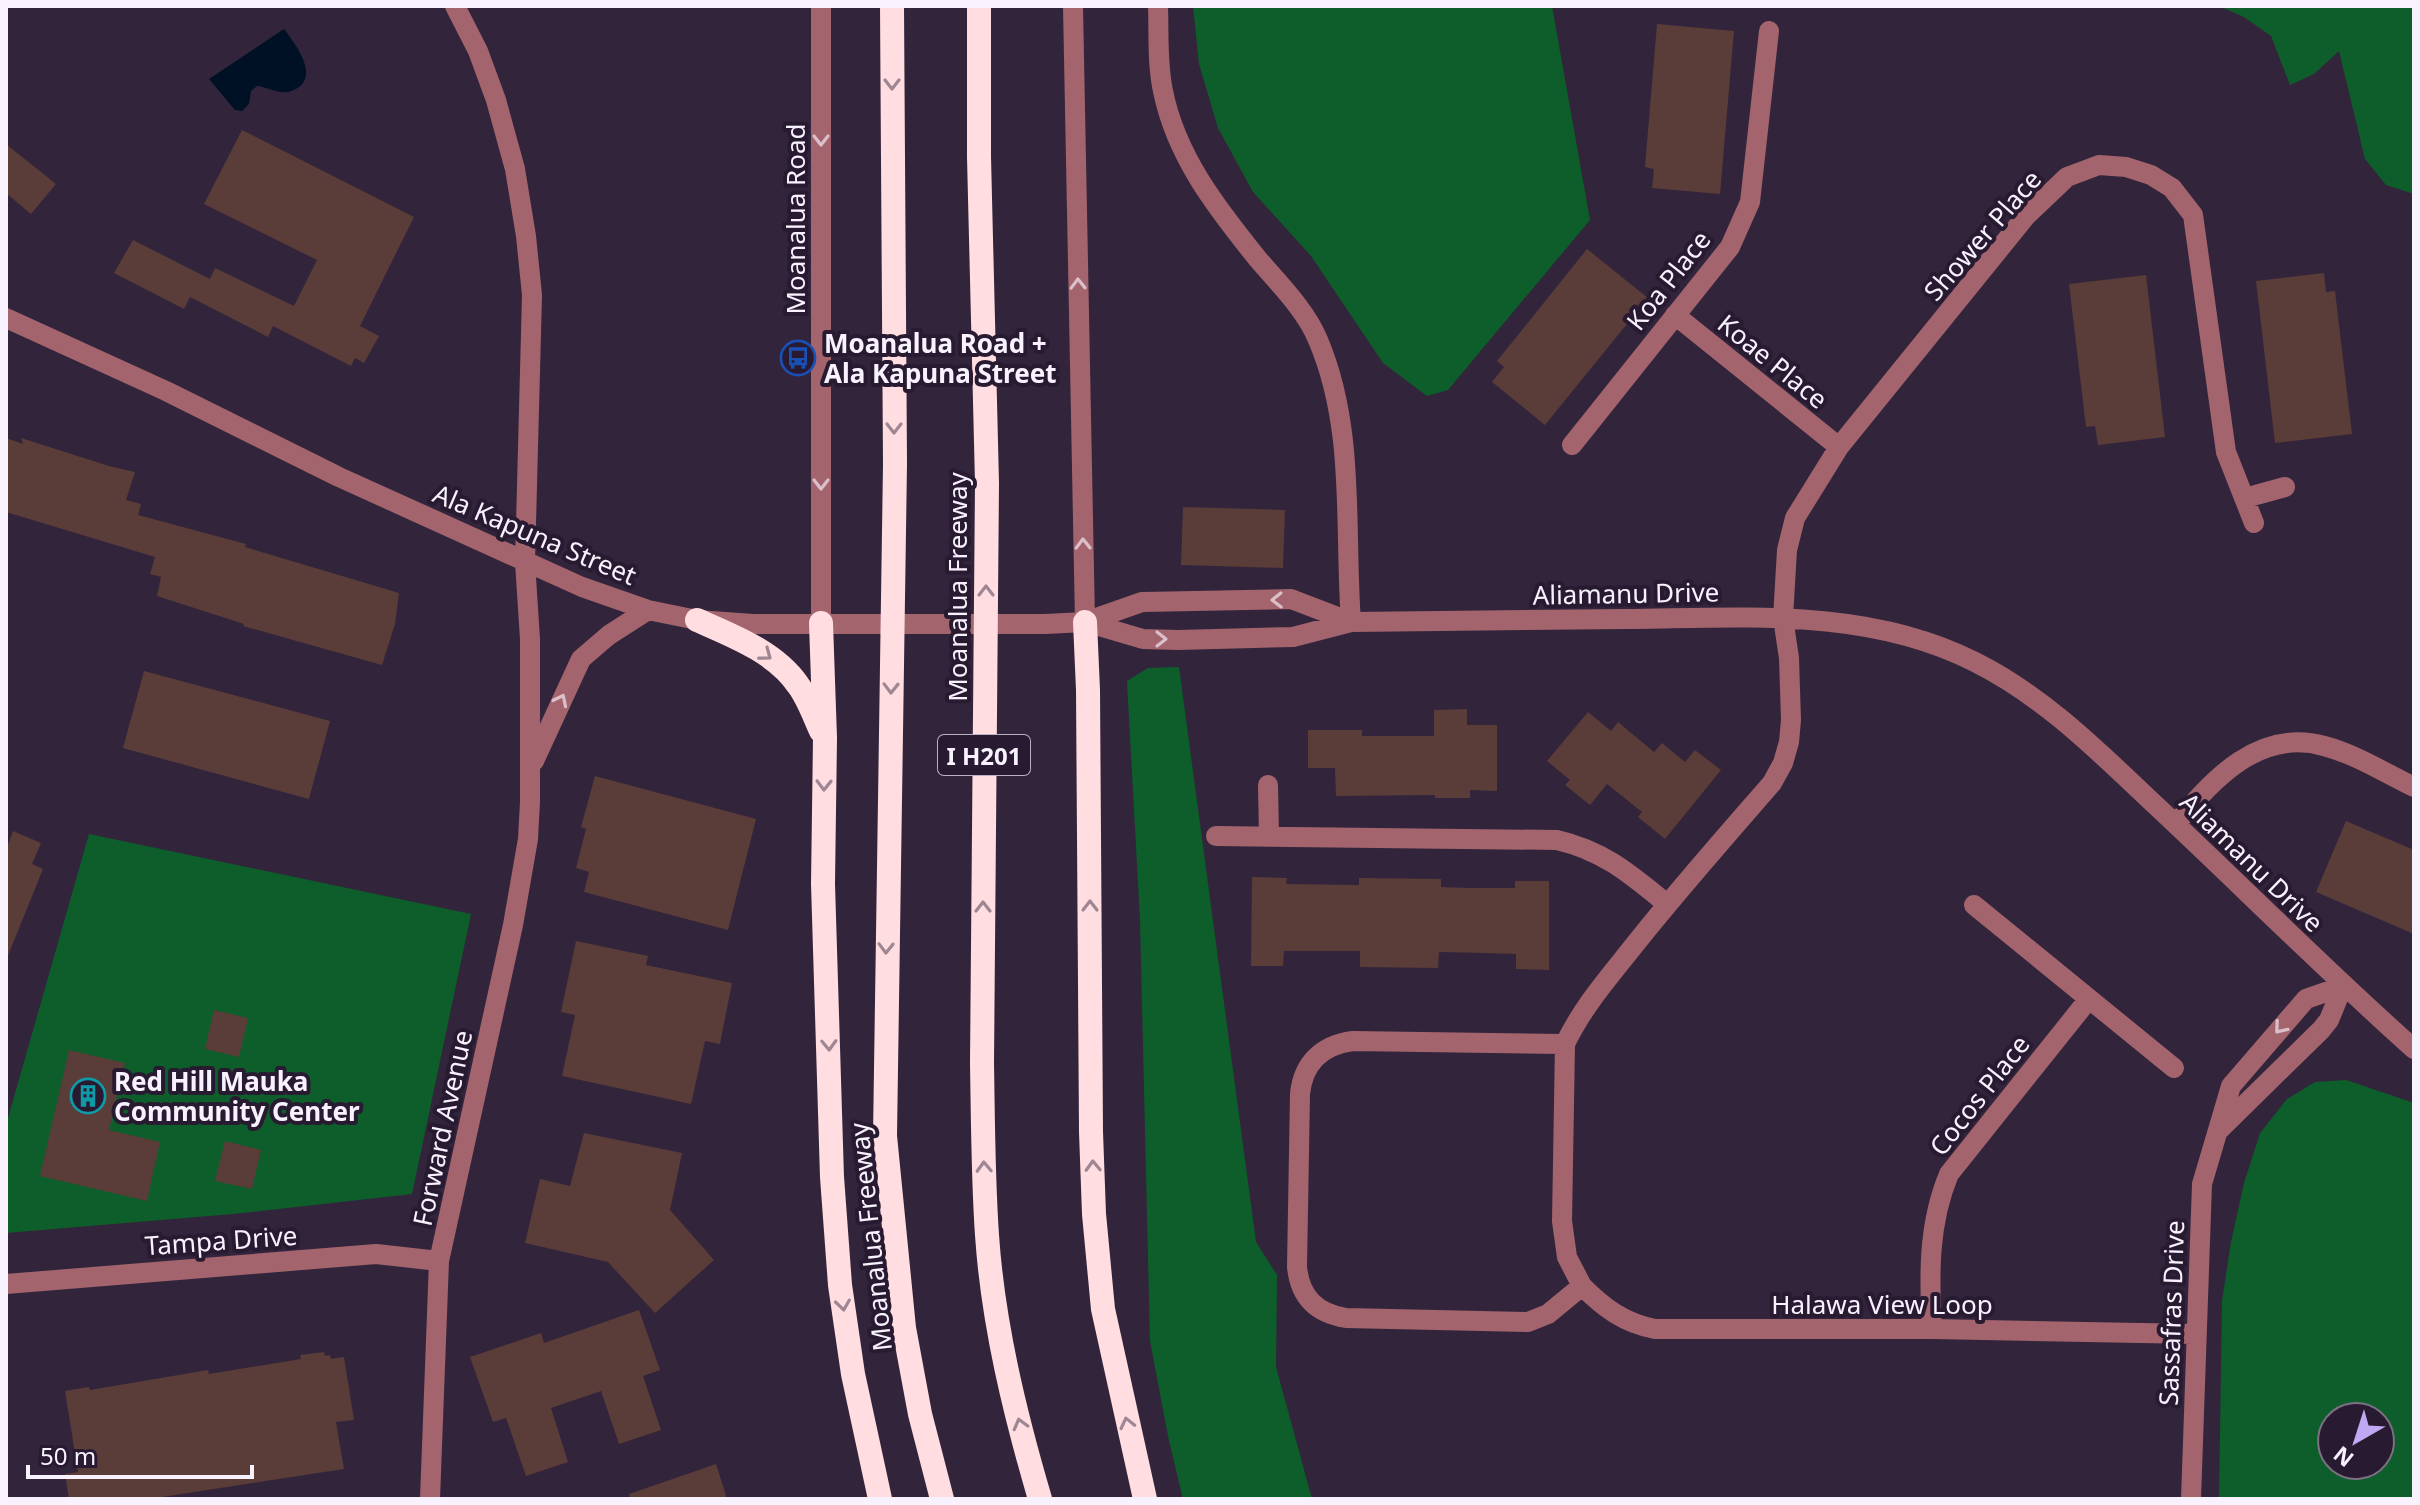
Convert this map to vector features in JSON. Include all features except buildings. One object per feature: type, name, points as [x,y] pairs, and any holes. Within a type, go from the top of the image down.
[{"type":"highway","name":"Moanalua Freeway","points":[[892,6],[895,464],[885,1136],[904,1328],[920,1414],[942,1499]]},
{"type":"highway","name":"Moanalua Freeway","points":[[979,6],[979,157],[987,483],[982,1047],[987,1237],[998,1319],[1016,1408],[1040,1499]]},
{"type":"highway","points":[[697,620],[748,642],[797,682],[825,738]]},
{"type":"highway","points":[[1085,622],[1094,1214],[1103,1309],[1145,1499]]},
{"type":"highway","points":[[821,623],[825,738],[823,884],[832,1177],[840,1285],[853,1374],[880,1499]]},
{"type":"street","name":"Forward Avenue","points":[[430,1499],[439,1261],[513,925],[528,839],[530,772],[530,639],[525,562],[532,295],[515,169],[496,100],[478,51],[455,6]]},
{"type":"street","name":"Moanalua Road","points":[[821,6],[821,623]]},
{"type":"street","points":[[1073,6],[1085,622]]},
{"type":"street","points":[[1158,6],[1162,90],[1184,155],[1200,183],[1317,336],[1334,387],[1347,501],[1351,622]]},
{"type":"street","name":"Koa Place","points":[[1572,445],[1730,247],[1750,202],[1769,31]]},
{"type":"street","name":"Shower Place","points":[[1783,618],[1787,550],[1795,518],[1839,447],[2026,216],[2067,177],[2099,165],[2126,167],[2151,175],[2172,188],[2193,215],[2226,452],[2254,523]]},
{"type":"street","name":"Koae Place","points":[[1675,315],[1839,447]]},
{"type":"street","name":"Ala Kapuna Street","points":[[6,318],[525,562],[582,587],[648,610],[697,620],[753,624],[1085,622]]},
{"type":"street","points":[[2245,498],[2285,487]]},
{"type":"street","points":[[1085,622],[1142,602],[1291,599],[1351,622]]},
{"type":"street","name":"Forward Avenue","points":[[530,772],[581,659],[609,635],[648,610]]},
{"type":"street","name":"Aliamanu Drive","points":[[1351,622],[1783,618],[1871,628],[1923,641],[1972,660],[2014,683],[2069,724],[2343,986],[2414,1049]]},
{"type":"street","name":"Halawa View Loop","points":[[1783,618],[1789,658],[1791,720],[1783,763],[1772,783],[1667,904],[1590,1000],[1565,1044],[1562,1221],[1567,1257],[1582,1286],[1620,1318],[1655,1329],[1932,1329],[2195,1334]]},
{"type":"street","points":[[1085,622],[1143,639],[1178,640],[1293,637],[1351,622]]},
{"type":"street","points":[[2176,824],[2199,795],[2232,764],[2292,741],[2324,746],[2414,787]]},
{"type":"street","points":[[1268,785],[1269,836]]},
{"type":"street","points":[[1216,836],[1557,840],[1610,859],[1667,904]]},
{"type":"street","points":[[1974,905],[2174,1068]]},
{"type":"street","points":[[2218,1131],[2321,1030],[2329,1020],[2343,986]]},
{"type":"street","name":"Sassafras Drive","points":[[2191,1499],[2202,1184],[2231,1086],[2306,999],[2343,986]]},
{"type":"street","name":"Cocos Place","points":[[1932,1329],[1931,1238],[1940,1195],[1949,1174],[2088,1000]]},
{"type":"street","points":[[1565,1044],[1353,1041],[1341,1042],[1319,1053],[1305,1072],[1300,1094],[1297,1267],[1302,1290],[1308,1300],[1332,1316],[1346,1318],[1528,1322],[1548,1314],[1582,1286]]},
{"type":"street","name":"Tampa Drive","points":[[6,1284],[376,1254],[439,1261]]},
{"type":"green space","points":[[1193,6],[1552,6],[1590,220],[1448,390],[1427,396],[1383,363],[1311,256],[1253,192],[1218,128],[1199,64]]},
{"type":"green space","points":[[2219,6],[2414,6],[2414,194],[2386,185],[2365,159],[2339,51],[2314,74],[2290,85],[2271,36],[2244,17]]},
{"type":"green space","points":[[1179,667],[1256,1242],[1277,1275],[1276,1367],[1312,1499],[1183,1499],[1150,1341],[1140,920],[1127,681],[1148,668]]},
{"type":"green space","points":[[89,834],[471,914],[412,1194],[233,1214],[6,1233],[6,1125]]},
{"type":"green space","points":[[2346,1080],[2414,1103],[2414,1499],[2219,1499],[2222,1301],[2231,1242],[2244,1183],[2260,1133],[2287,1099],[2315,1082]]},
{"type":"water","points":[[284,29],[300,53],[306,72],[305,80],[288,92],[257,86],[251,91],[249,104],[242,111],[235,110],[209,79]]},
{"type":"place","name":"Moanalua Road + Ala Kapuna Street","points":[[798,358]]},
{"type":"place","name":"Red Hill Mauka Community Center","points":[[88,1096]]}]
